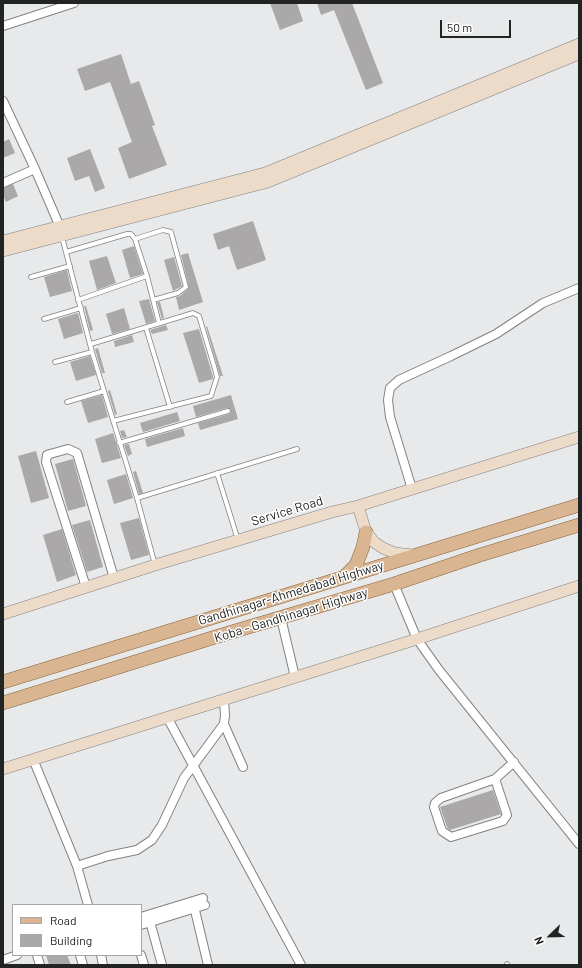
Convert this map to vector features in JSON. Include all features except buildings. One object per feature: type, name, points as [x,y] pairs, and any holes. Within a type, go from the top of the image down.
[{"type":"main road","name":"Gandhinagar-Ahmedabad Highway","points":[[3,682],[579,504]]},
{"type":"main road","name":"Koba - Gandhinagar Highway","points":[[3,703],[394,584],[480,555],[579,525]]},
{"type":"main road","points":[[345,576],[356,564],[363,548],[366,532]]},
{"type":"street","points":[[3,26],[74,3]]},
{"type":"street","points":[[3,251],[61,231],[265,173],[579,44]]},
{"type":"street","points":[[3,240],[61,231],[268,182],[579,54]]},
{"type":"street","points":[[3,101],[35,169],[61,231]]},
{"type":"street","points":[[3,183],[35,169]]},
{"type":"street","points":[[412,489],[390,417],[388,400],[390,388],[399,380],[496,334],[543,303],[579,288]]},
{"type":"street","name":"Service Road","points":[[3,614],[155,565],[332,512],[358,506],[579,437]]},
{"type":"street","points":[[86,587],[46,462],[47,455],[50,454],[68,449],[77,453],[114,578]]},
{"type":"street","points":[[358,506],[366,532],[374,542],[395,553],[414,555]]},
{"type":"street","points":[[394,584],[417,639],[439,670],[579,844]]},
{"type":"street","points":[[3,769],[417,639],[579,586]]},
{"type":"street","points":[[281,618],[295,677]]},
{"type":"street","points":[[77,866],[108,856],[137,850],[152,840],[162,825],[184,778],[224,724],[224,700]]},
{"type":"street","points":[[167,717],[301,965]]},
{"type":"street","points":[[224,724],[243,767]]},
{"type":"street","points":[[33,759],[77,866],[88,904]]},
{"type":"street","points":[[495,779],[507,815],[503,821],[451,837],[442,831],[434,807],[435,803],[441,798],[495,779],[514,762]]},
{"type":"street","points":[[162,965],[147,918],[204,902]]},
{"type":"street","points":[[194,905],[208,965]]},
{"type":"street","points":[[3,960],[14,956]]},
{"type":"lane","points":[[135,239],[163,230],[171,232],[186,287],[178,293],[153,300]]},
{"type":"lane","points":[[61,231],[92,352],[137,498],[155,565]]},
{"type":"lane","points":[[66,252],[131,234],[135,239],[147,276],[159,323]]},
{"type":"lane","points":[[31,277],[70,266]]},
{"type":"lane","points":[[78,300],[147,276]]},
{"type":"lane","points":[[44,320],[81,308]]},
{"type":"lane","points":[[90,344],[193,313],[199,316],[217,377],[211,396],[113,422]]},
{"type":"lane","points":[[146,328],[170,407]]},
{"type":"lane","points":[[55,362],[92,352]]},
{"type":"lane","points":[[67,402],[104,391]]},
{"type":"lane","points":[[119,443],[228,412]]},
{"type":"lane","points":[[137,498],[297,449]]},
{"type":"lane","points":[[217,473],[238,540]]}]
